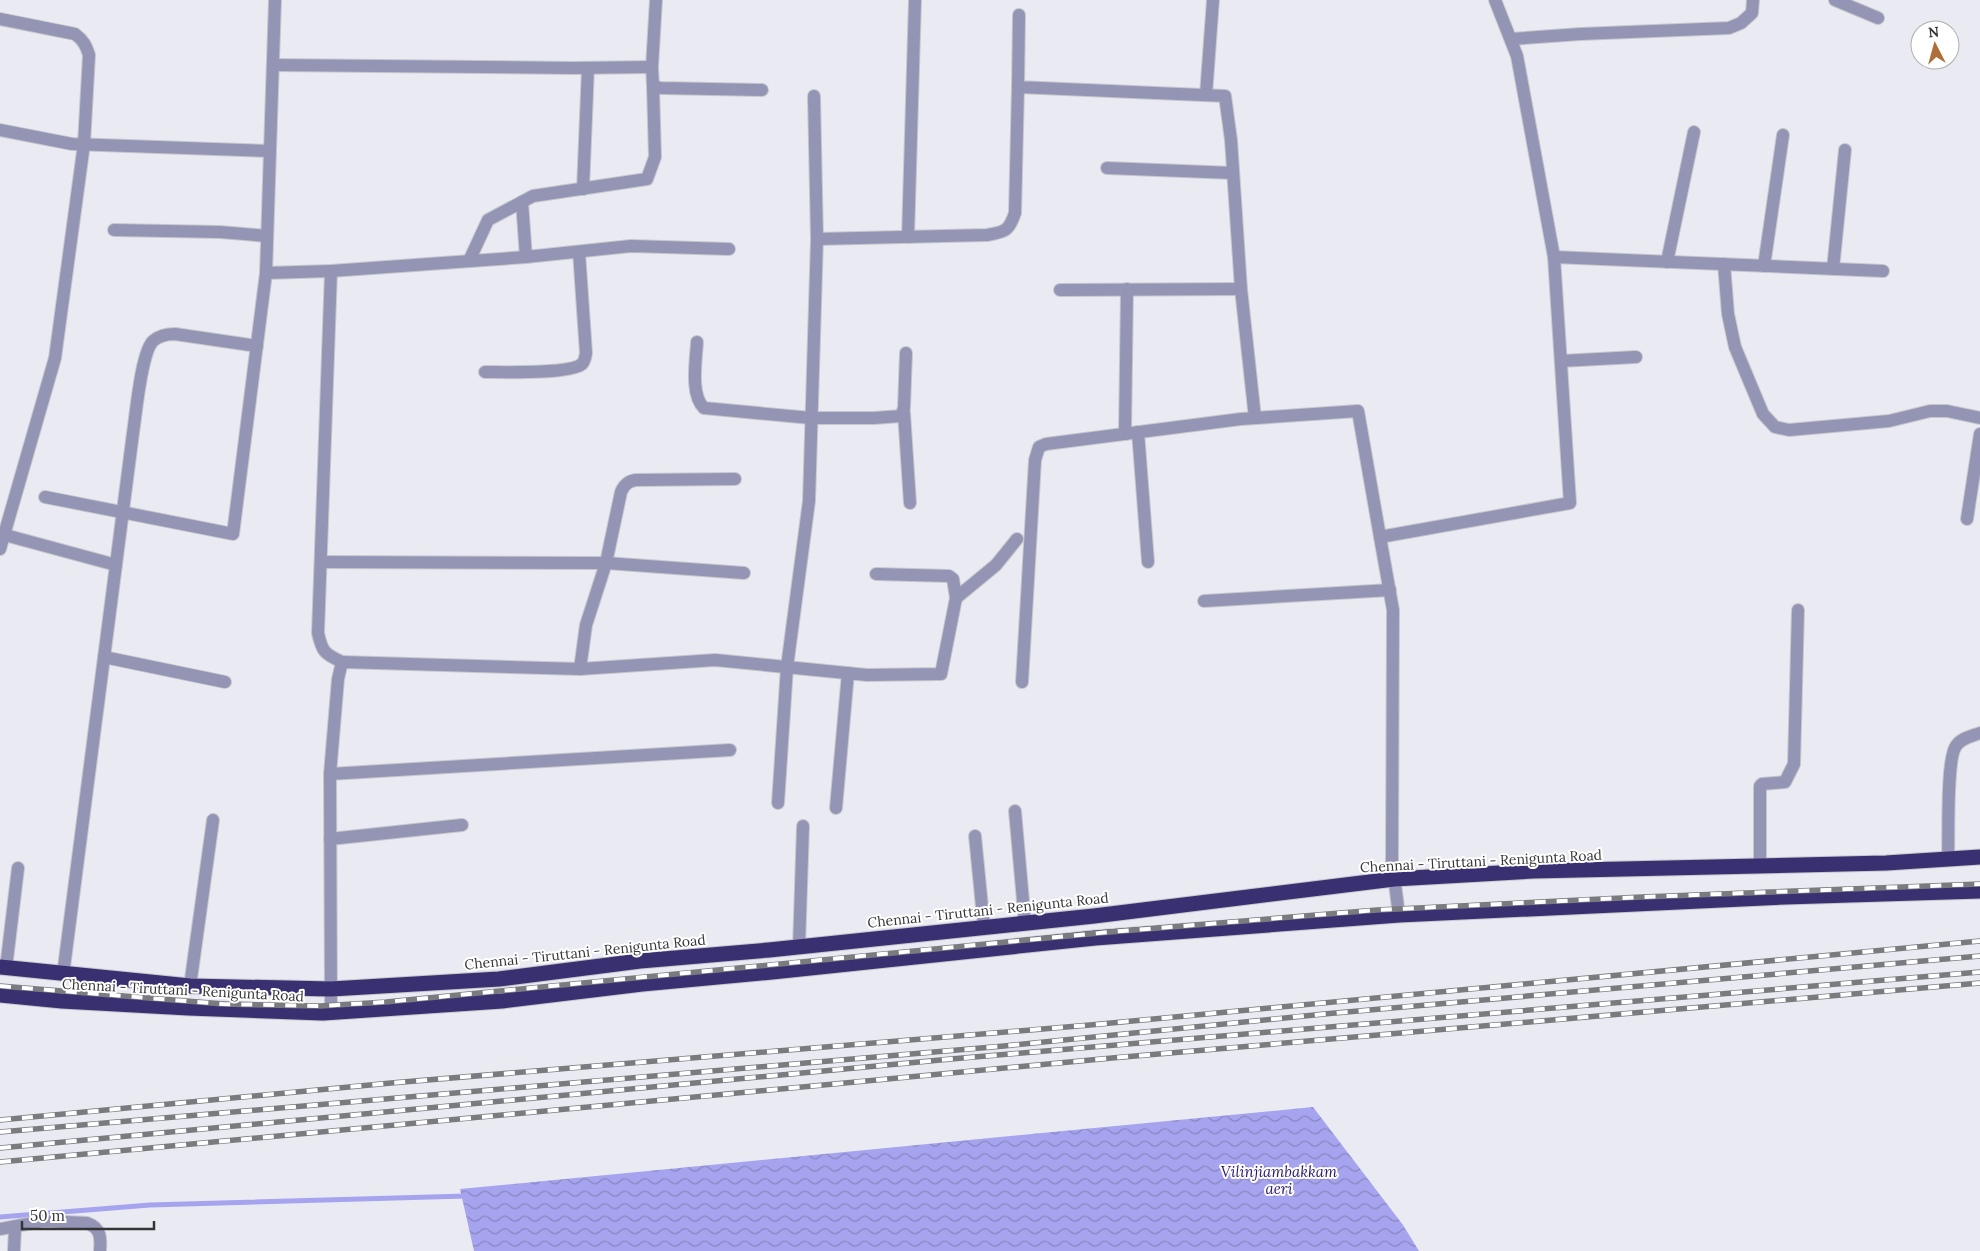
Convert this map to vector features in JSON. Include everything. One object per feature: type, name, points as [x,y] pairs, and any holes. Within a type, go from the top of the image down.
[{"type":"highway","name":"Chennai - Tiruttani - Renigunta Road","points":[[3,967],[63,975],[190,986],[331,989],[500,979],[640,961],[799,947],[1025,923],[1394,879],[1533,871],[1886,863],[1980,857]]},
{"type":"highway","name":"Chennai - Tiruttani - Renigunta Road","points":[[0,994],[62,1001],[331,1013],[502,1002],[642,984],[1095,938],[1399,915],[1785,897],[1980,891]]},
{"type":"street","points":[[45,497],[233,534],[266,273],[275,0]]},
{"type":"street","points":[[469,261],[488,220],[533,196],[647,179],[655,157],[652,66],[656,0]]},
{"type":"street","points":[[908,237],[914,0]]},
{"type":"street","points":[[1206,95],[1213,0]]},
{"type":"street","points":[[1380,537],[1570,503],[1554,257],[1518,56],[1495,0]]},
{"type":"street","points":[[1511,39],[1580,34],[1729,28],[1741,23],[1752,13],[1754,0]]},
{"type":"street","points":[[1835,0],[1878,18]]},
{"type":"street","points":[[817,240],[987,236],[1002,233],[1011,226],[1015,213],[1019,15]]},
{"type":"street","points":[[0,19],[75,34],[87,46],[89,55],[84,144],[55,358],[0,549]]},
{"type":"street","points":[[273,65],[588,68],[652,66]]},
{"type":"street","points":[[583,189],[588,68]]},
{"type":"street","points":[[654,86],[661,88],[762,90]]},
{"type":"street","points":[[1018,87],[1225,96],[1233,173],[1241,289],[1255,418]]},
{"type":"street","points":[[778,803],[788,667],[809,501],[817,240],[814,96]]},
{"type":"street","points":[[0,130],[72,144],[270,150]]},
{"type":"street","points":[[1667,262],[1694,132]]},
{"type":"street","points":[[1764,266],[1783,135]]},
{"type":"street","points":[[1833,269],[1845,150]]},
{"type":"street","points":[[1107,168],[1233,173]]},
{"type":"street","points":[[522,202],[526,257]]},
{"type":"street","points":[[114,230],[220,232],[268,236]]},
{"type":"street","points":[[266,273],[331,272],[526,257],[631,246],[728,248]]},
{"type":"street","points":[[485,372],[568,370],[581,366],[585,361],[579,252]]},
{"type":"street","points":[[1554,257],[1883,271]]},
{"type":"street","points":[[1724,264],[1728,314],[1735,347],[1763,414],[1775,427],[1790,430],[1888,421],[1930,411],[1947,411],[1980,418]]},
{"type":"street","points":[[331,272],[318,634],[325,653],[342,662],[580,668],[715,660],[848,673],[941,674],[956,598],[955,583],[949,576],[876,574]]},
{"type":"street","points":[[1127,289],[1131,433],[1148,562]]},
{"type":"street","points":[[1060,290],[1241,289]]},
{"type":"street","points":[[63,975],[144,363],[152,342],[166,334],[257,346]]},
{"type":"street","points":[[697,342],[696,395],[699,404],[704,408],[811,418],[896,418],[904,413]]},
{"type":"street","points":[[906,353],[904,413],[910,503]]},
{"type":"street","points":[[1561,361],[1636,357]]},
{"type":"street","points":[[1022,682],[1036,452],[1039,447],[1046,444],[1255,418],[1358,411],[1393,610],[1392,861],[1399,915]]},
{"type":"street","points":[[1967,519],[1980,434]]},
{"type":"street","points":[[580,668],[586,625],[606,564],[621,492],[624,486],[631,480],[735,479]]},
{"type":"street","points":[[5,536],[116,565]]},
{"type":"street","points":[[956,598],[996,565],[1017,539]]},
{"type":"street","points":[[321,562],[606,564],[744,573]]},
{"type":"street","points":[[1204,602],[1390,590]]},
{"type":"street","points":[[1760,866],[1760,786],[1762,784],[1785,782],[1794,764],[1798,610]]},
{"type":"street","points":[[104,657],[225,682]]},
{"type":"street","points":[[331,1013],[330,774],[338,679],[342,662]]},
{"type":"street","points":[[836,808],[848,673]]},
{"type":"street","points":[[1948,859],[1950,771],[1955,746],[1965,738],[1980,733]]},
{"type":"street","points":[[330,774],[730,750]]},
{"type":"street","points":[[1015,811],[1025,923]]},
{"type":"street","points":[[190,986],[214,820]]},
{"type":"street","points":[[330,839],[462,825]]},
{"type":"street","points":[[799,947],[803,826]]},
{"type":"street","points":[[975,836],[984,927]]},
{"type":"street","points":[[3,967],[18,868]]},
{"type":"street","points":[[0,1229],[44,1221],[87,1223],[93,1225],[101,1236],[100,1251]]},
{"type":"street","points":[[14,1251],[15,1227]]},
{"type":"water","name":"Vilinjiambakkam aeri","points":[[1313,1107],[1403,1225],[1419,1251],[474,1251],[460,1189]]},
{"type":"waterway","points":[[0,1217],[150,1205],[466,1196]]},
{"type":"railway","points":[[0,986],[223,1004],[320,1006],[386,1002],[1110,932],[1377,910],[1642,897],[1980,884]]},
{"type":"railway","points":[[0,1120],[391,1083],[1090,1025],[1980,941]]},
{"type":"railway","points":[[0,1132],[1004,1046],[1324,1014],[1980,956]]},
{"type":"railway","points":[[0,1148],[951,1059],[1980,972]]},
{"type":"railway","points":[[0,1162],[1112,1058],[1980,983]]}]
